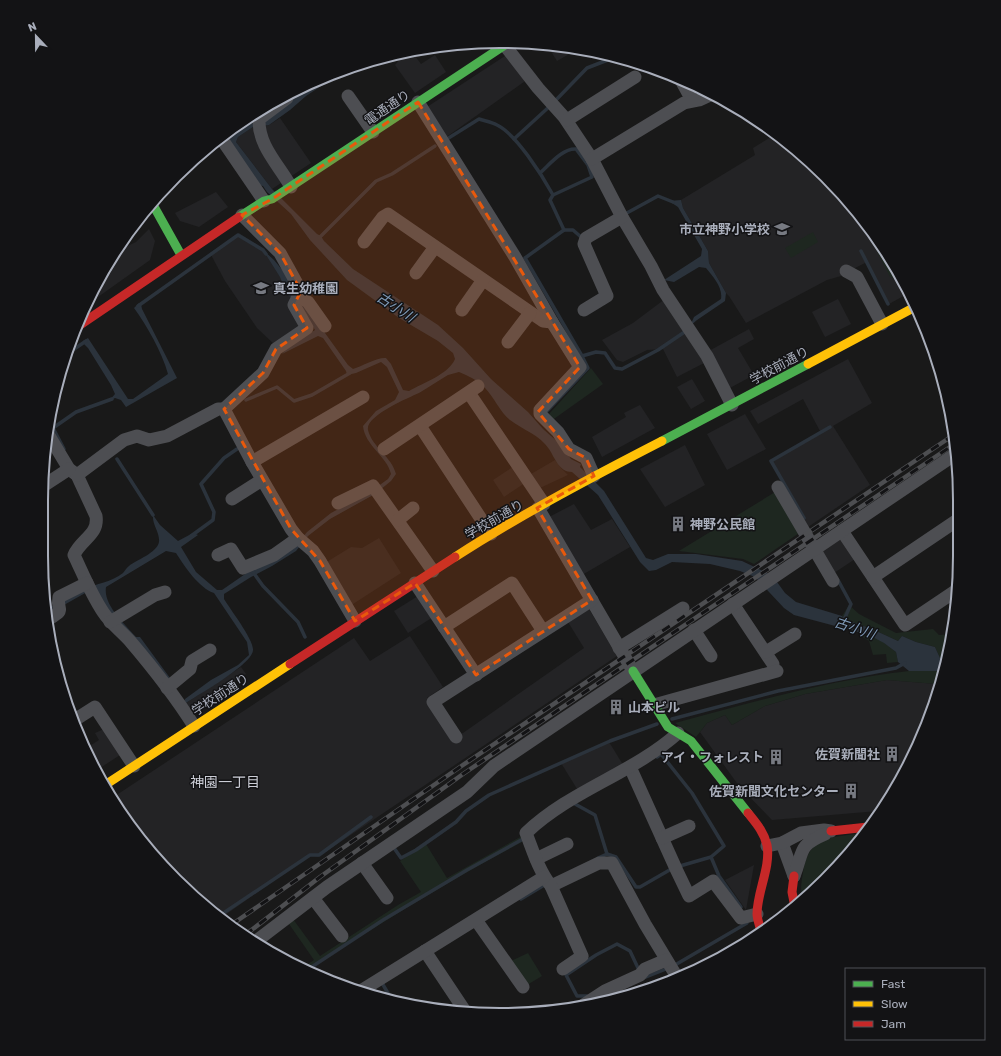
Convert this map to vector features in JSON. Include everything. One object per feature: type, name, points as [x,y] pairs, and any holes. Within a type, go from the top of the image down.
[{"type":"street","name":"電通通り","points":[[268,200],[286,190],[499,48]]},
{"type":"street","points":[[508,48],[567,120],[592,159],[622,217],[651,266],[663,290],[707,356],[732,405]]},
{"type":"street","points":[[567,120],[635,77]]},
{"type":"street","points":[[685,87],[692,100]]},
{"type":"street","points":[[348,96],[373,132]]},
{"type":"street","points":[[592,159],[684,103],[705,97]]},
{"type":"street","points":[[418,102],[515,257],[552,322],[580,367],[540,410],[542,416],[558,432],[569,449],[586,458],[594,476]]},
{"type":"street","points":[[277,108],[259,124],[260,136],[273,160],[286,190]]},
{"type":"street","points":[[85,321],[181,255],[242,215],[268,200],[224,142]]},
{"type":"street","points":[[155,208],[181,255]]},
{"type":"street","points":[[364,242],[382,217],[388,214],[542,321],[552,322]]},
{"type":"street","points":[[242,215],[280,253],[301,291],[296,300]]},
{"type":"street","points":[[584,310],[607,296],[584,244],[586,238],[622,217]]},
{"type":"street","points":[[416,273],[435,247]]},
{"type":"street","points":[[846,271],[857,277],[882,324]]},
{"type":"street","points":[[462,310],[483,280]]},
{"type":"street","points":[[296,300],[308,302],[325,326]]},
{"type":"street","points":[[49,483],[73,472],[124,440],[137,436],[149,440],[167,436],[218,409],[224,409],[263,373],[276,349],[307,328],[296,300]]},
{"type":"street","name":"学校前通り","points":[[109,782],[491,534],[594,476],[732,405],[910,309]]},
{"type":"street","points":[[508,342],[530,313]]},
{"type":"street","points":[[384,449],[474,390],[541,506],[619,648],[668,727],[691,741],[753,819],[764,836],[767,846],[767,857],[757,914],[760,926]]},
{"type":"street","points":[[252,462],[363,397]]},
{"type":"street","points":[[224,409],[262,480],[291,529],[313,551],[320,561],[355,621]]},
{"type":"street","points":[[420,426],[491,534]]},
{"type":"street","points":[[52,440],[73,472],[96,516],[97,522],[95,530],[76,549],[74,555],[102,612],[115,619],[129,640],[171,685],[194,726]]},
{"type":"street","points":[[260,938],[362,863],[467,792],[494,766],[951,458]]},
{"type":"street","points":[[232,499],[262,480]]},
{"type":"street","points":[[778,487],[833,581]]},
{"type":"street","points":[[338,503],[377,490],[433,571]]},
{"type":"street","points":[[398,520],[413,508]]},
{"type":"street","points":[[873,577],[953,523]]},
{"type":"street","points":[[842,531],[906,625],[951,594]]},
{"type":"street","points":[[218,555],[231,549],[243,568],[302,541]]},
{"type":"street","points":[[415,583],[476,675]]},
{"type":"street","points":[[444,626],[512,584],[543,631]]},
{"type":"street","points":[[52,617],[60,612],[58,597],[90,587]]},
{"type":"street","points":[[115,619],[155,596],[165,592]]},
{"type":"street","points":[[456,737],[433,702],[592,600]]},
{"type":"street","points":[[654,705],[775,667],[733,604]]},
{"type":"street","points":[[619,648],[682,608]]},
{"type":"street","points":[[694,630],[711,656]]},
{"type":"street","points":[[766,652],[795,634]]},
{"type":"street","points":[[171,685],[190,669],[192,661],[210,650]]},
{"type":"street","points":[[78,718],[94,707],[134,766]]},
{"type":"street","points":[[562,969],[582,956],[536,859],[526,833],[541,818],[573,798],[630,767],[664,745],[678,733]]},
{"type":"street","points":[[630,767],[689,896],[714,881],[741,918],[757,914]]},
{"type":"street","points":[[662,838],[689,826]]},
{"type":"street","points":[[794,900],[792,892],[794,876],[801,853],[807,844],[831,832],[861,828]]},
{"type":"street","points":[[767,846],[782,843],[802,833],[824,830],[831,832]]},
{"type":"street","points":[[782,843],[794,876]]},
{"type":"street","points":[[536,859],[567,844]]},
{"type":"street","points":[[362,863],[387,898]]},
{"type":"street","points":[[367,988],[427,955],[548,882],[599,863],[612,863],[645,924],[675,974]]},
{"type":"street","points":[[313,898],[342,936]]},
{"type":"street","points":[[479,923],[523,987]]},
{"type":"street","points":[[427,955],[462,1006]]},
{"type":"street","points":[[594,998],[605,991],[640,975],[645,969],[666,960]]},
{"type":"highlighted area","points":[[418,102],[580,367],[538,412],[569,449],[586,458],[594,476],[537,508],[592,600],[476,675],[415,583],[355,621],[320,561],[291,529],[224,409],[263,373],[276,349],[307,328],[294,305],[301,291],[280,253],[242,215],[272,199]]},
{"type":"shaded area","points":[[551,51],[570,54],[557,61]]},
{"type":"shaded area","points":[[508,54],[528,79],[445,138],[427,107]]},
{"type":"shaded area","points":[[435,55],[446,72],[415,93],[395,65],[400,60],[415,56],[421,64]]},
{"type":"shaded area","points":[[280,118],[311,163],[272,189],[236,142],[238,137],[253,127],[269,125]]},
{"type":"shaded area","name":"市立神野小学校","points":[[770,137],[799,160],[841,202],[859,225],[877,249],[904,296],[889,304],[867,262],[851,270],[844,268],[841,276],[827,280],[746,323],[726,293],[709,263],[708,251],[683,208],[681,200],[755,155],[753,148]]},
{"type":"shaded area","points":[[216,192],[228,207],[199,227],[180,221],[175,213]]},
{"type":"shaded area","points":[[149,229],[155,241],[150,260],[98,297],[109,274],[124,249],[136,242]]},
{"type":"shaded area","points":[[813,232],[818,242],[791,258],[785,248]]},
{"type":"shaded area","name":"真生幼稚園","points":[[239,233],[263,249],[288,277],[304,327],[276,346],[257,328],[225,281],[210,253]]},
{"type":"shaded area","points":[[873,244],[894,278],[890,277]]},
{"type":"shaded area","points":[[665,299],[708,361],[677,377],[663,349],[647,350],[623,362],[617,360],[602,340],[633,323]]},
{"type":"shaded area","points":[[838,299],[851,324],[825,337],[812,312]]},
{"type":"shaded area","points":[[749,329],[754,339],[738,348],[754,375],[728,389],[707,352]]},
{"type":"shaded area","points":[[848,359],[872,403],[833,426],[870,485],[808,527],[771,463],[772,461],[821,433],[803,399],[758,424],[750,411]]},
{"type":"shaded area","points":[[591,368],[603,384],[551,421],[549,414]]},
{"type":"shaded area","points":[[692,379],[705,401],[691,409],[677,387]]},
{"type":"shaded area","points":[[640,405],[655,428],[602,457],[592,437],[626,417],[624,413]]},
{"type":"shaded area","points":[[745,414],[766,449],[727,470],[707,434]]},
{"type":"shaded area","points":[[685,445],[705,485],[665,507],[640,469]]},
{"type":"shaded area","points":[[555,460],[568,475],[540,488],[531,474]]},
{"type":"shaded area","points":[[514,466],[525,483],[504,497],[493,480]]},
{"type":"shaded area","points":[[785,486],[808,527],[754,564],[743,559],[679,551]]},
{"type":"shaded area","points":[[574,504],[591,530],[612,519],[630,547],[582,575],[549,517]]},
{"type":"shaded area","points":[[840,537],[855,559],[831,575],[819,551]]},
{"type":"shaded area","points":[[379,538],[401,573],[350,606],[325,563],[351,547],[362,548]]},
{"type":"shaded area","points":[[418,596],[433,617],[408,633],[394,611]]},
{"type":"shaded area","points":[[849,605],[859,614],[896,633],[933,629],[939,635],[946,634],[941,658],[935,647],[916,642],[902,636],[898,641],[872,629],[844,619],[842,616]]},
{"type":"shaded area","points":[[589,609],[617,656],[318,857],[310,855],[226,915],[202,896],[160,854],[124,807],[117,795],[354,638],[370,661],[410,636],[443,687],[427,698],[453,740],[584,648],[568,622]]},
{"type":"shaded area","points":[[859,635],[870,636],[884,642],[896,652],[898,662],[887,663],[886,654],[873,655],[869,641]]},
{"type":"shaded area","points":[[241,667],[246,674],[187,711],[186,703]]},
{"type":"shaded area","points":[[909,671],[938,671],[935,684],[887,680],[805,694],[765,706],[732,725],[725,715],[707,723],[696,737],[675,723],[821,686]]},
{"type":"shaded area","points":[[887,680],[935,684],[919,729],[892,782],[874,811],[772,820],[739,786],[700,732],[707,723],[725,715],[732,725],[765,706],[805,694]]},
{"type":"shaded area","points":[[104,729],[120,755],[101,767],[90,746],[99,740],[95,733]]},
{"type":"shaded area","points":[[609,742],[625,768],[579,792],[561,763]]},
{"type":"shaded area","points":[[857,834],[841,854],[801,894],[802,880],[810,851],[823,841]]},
{"type":"shaded area","points":[[522,836],[524,841],[415,903],[313,967],[307,964],[314,960],[289,924],[293,919],[320,956],[398,905],[421,892],[400,861],[426,844],[447,878]]},
{"type":"shaded area","points":[[754,865],[746,910],[725,880]]},
{"type":"shaded area","points":[[528,953],[542,976],[527,985],[511,961]]},
{"type":"water","name":"古小川","points":[[328,82],[306,96],[269,125],[253,127],[238,137],[236,142],[272,189],[353,269],[438,325],[463,348],[491,379],[528,412],[543,429],[559,443],[571,459],[581,464],[580,467],[604,491],[646,558],[653,560],[668,554],[696,554],[742,561],[767,573],[777,582],[785,593],[796,602],[842,616],[844,619],[872,629],[898,641],[902,636],[916,642],[935,647],[941,658],[938,671],[909,671],[898,662],[896,652],[884,643],[869,635],[794,615],[784,608],[755,577],[740,571],[710,564],[672,562],[656,570],[649,571],[640,562],[598,495],[572,472],[564,470],[541,440],[506,417],[482,385],[473,378],[459,372],[448,375],[419,393],[388,408],[373,419],[369,425],[368,430],[370,436],[394,468],[396,474],[391,481],[375,494],[330,519],[308,536],[296,551],[224,594],[224,599],[250,639],[253,650],[251,656],[235,671],[186,703],[184,702],[185,699],[211,680],[238,665],[249,655],[247,642],[214,593],[203,587],[198,582],[176,553],[166,551],[106,587],[106,594],[111,607],[136,637],[140,637],[170,678],[169,682],[87,592],[52,612],[51,606],[79,591],[119,576],[129,566],[154,550],[159,542],[159,538],[153,515],[160,525],[178,541],[193,533],[198,535],[181,547],[196,572],[217,590],[222,590],[251,570],[294,548],[307,532],[331,513],[370,492],[388,479],[391,474],[389,468],[368,439],[363,426],[376,411],[395,400],[399,392],[387,367],[381,362],[356,373],[347,375],[346,371],[323,338],[318,336],[282,354],[288,347],[315,330],[299,305],[287,294],[280,277],[263,250],[274,260],[288,277],[294,294],[320,326],[348,365],[353,369],[374,360],[386,358],[391,364],[403,390],[409,391],[442,374],[455,359],[453,353],[438,341],[399,318],[347,280],[310,240],[291,214],[267,192],[263,186],[258,185],[226,141],[250,124],[267,120],[293,99]]},
{"type":"water","points":[[681,200],[683,208],[708,251],[709,263],[726,293],[725,301],[690,326],[694,317],[721,299],[721,295],[717,282],[706,268],[699,267],[674,282],[664,280],[701,256],[702,249],[678,207],[669,201]]},
{"type":"water","points":[[139,303],[141,304],[142,309],[177,378],[126,407],[121,400],[115,398],[109,401],[115,394],[111,385],[83,341],[88,338],[128,399],[133,399],[168,374],[154,340],[134,308]]},
{"type":"waterway","points":[[554,102],[587,68],[606,61]]},
{"type":"waterway","points":[[514,139],[550,106]]},
{"type":"waterway","points":[[447,139],[479,119],[495,124],[512,137],[520,146],[542,177],[553,195],[550,200],[564,230],[525,258],[582,356]]},
{"type":"waterway","points":[[319,238],[376,181],[392,174],[435,146]]},
{"type":"waterway","points":[[540,173],[557,157],[571,149],[576,149],[588,165],[592,177],[553,195]]},
{"type":"waterway","points":[[626,215],[625,214],[658,196],[673,202]]},
{"type":"waterway","points":[[564,230],[573,230],[581,237]]},
{"type":"waterway","points":[[138,306],[238,235],[263,250],[266,254]]},
{"type":"waterway","points":[[861,251],[888,304]]},
{"type":"waterway","points":[[544,414],[588,368],[582,356],[596,352],[605,353],[615,368],[622,369],[658,350],[686,331]]},
{"type":"waterway","points":[[74,349],[86,341]]},
{"type":"waterway","points":[[246,400],[277,387],[294,401],[312,395],[350,373]]},
{"type":"waterway","points":[[54,427],[76,412],[112,399]]},
{"type":"waterway","points":[[804,518],[771,461],[830,427]]},
{"type":"waterway","points":[[54,430],[64,449]]},
{"type":"waterway","points":[[191,536],[213,520],[214,512],[201,484],[224,458],[237,449]]},
{"type":"waterway","points":[[117,459],[153,515]]},
{"type":"waterway","points":[[253,572],[263,586],[298,622],[305,637]]},
{"type":"waterway","name":"古小川","points":[[838,580],[851,604],[843,622]]},
{"type":"waterway","points":[[672,719],[778,691],[896,668],[905,663]]},
{"type":"waterway","points":[[394,848],[401,858],[416,850],[456,822],[466,811],[489,795],[610,741],[657,724]]},
{"type":"waterway","points":[[598,858],[607,854],[616,857],[636,887],[640,887],[673,868],[711,857],[724,846],[692,793],[661,754],[657,757]]},
{"type":"waterway","points":[[575,804],[595,815],[607,854]]},
{"type":"waterway","points":[[224,913],[310,855],[319,855],[371,817]]},
{"type":"waterway","points":[[312,967],[383,920],[467,870],[523,839]]},
{"type":"waterway","points":[[711,857],[719,876],[741,907]]},
{"type":"waterway","points":[[521,899],[546,884]]},
{"type":"waterway","points":[[675,965],[747,923]]},
{"type":"waterway","points":[[587,996],[577,996],[566,975],[596,955],[617,944],[630,951],[638,968]]},
{"type":"waterway","points":[[646,977],[666,969]]},
{"type":"waterway","points":[[382,983],[389,994]]},
{"type":"railway","points":[[236,922],[460,767],[949,438]]},
{"type":"railway","points":[[249,932],[320,877],[463,774],[950,447]]},
{"type":"traffic: fast","points":[[239,217],[264,201],[272,199],[500,48]]},
{"type":"traffic: fast","points":[[155,208],[181,255]]},
{"type":"traffic: fast","points":[[662,441],[808,364]]},
{"type":"traffic: fast","points":[[633,671],[668,727],[691,741],[748,813]]},
{"type":"traffic: slow","points":[[808,364],[911,309]]},
{"type":"traffic: slow","points":[[455,557],[557,496],[662,441]]},
{"type":"traffic: slow","points":[[109,782],[290,664]]},
{"type":"traffic: jam","points":[[84,322],[239,217]]},
{"type":"traffic: jam","points":[[290,664],[455,557]]},
{"type":"traffic: jam","points":[[748,813],[762,832],[766,840],[768,853],[766,871],[759,897],[757,914],[759,926]]},
{"type":"traffic: jam","points":[[831,831],[861,828]]},
{"type":"traffic: jam","points":[[794,876],[792,892],[794,900]]},
{"type":"place","name":"市立神野小学校","points":[[782,229]]},
{"type":"place","name":"真生幼稚園","points":[[261,288]]},
{"type":"place","name":"神野公民館","points":[[678,524]]},
{"type":"place","name":"山本ビル","points":[[616,707]]},
{"type":"place","name":"佐賀新聞社","points":[[892,754]]},
{"type":"place","name":"アイ・フォレスト","points":[[776,757]]},
{"type":"place","name":"佐賀新聞文化センター","points":[[851,791]]},
{"type":"district","name":"神園一丁目","points":[[225,782]]}]
